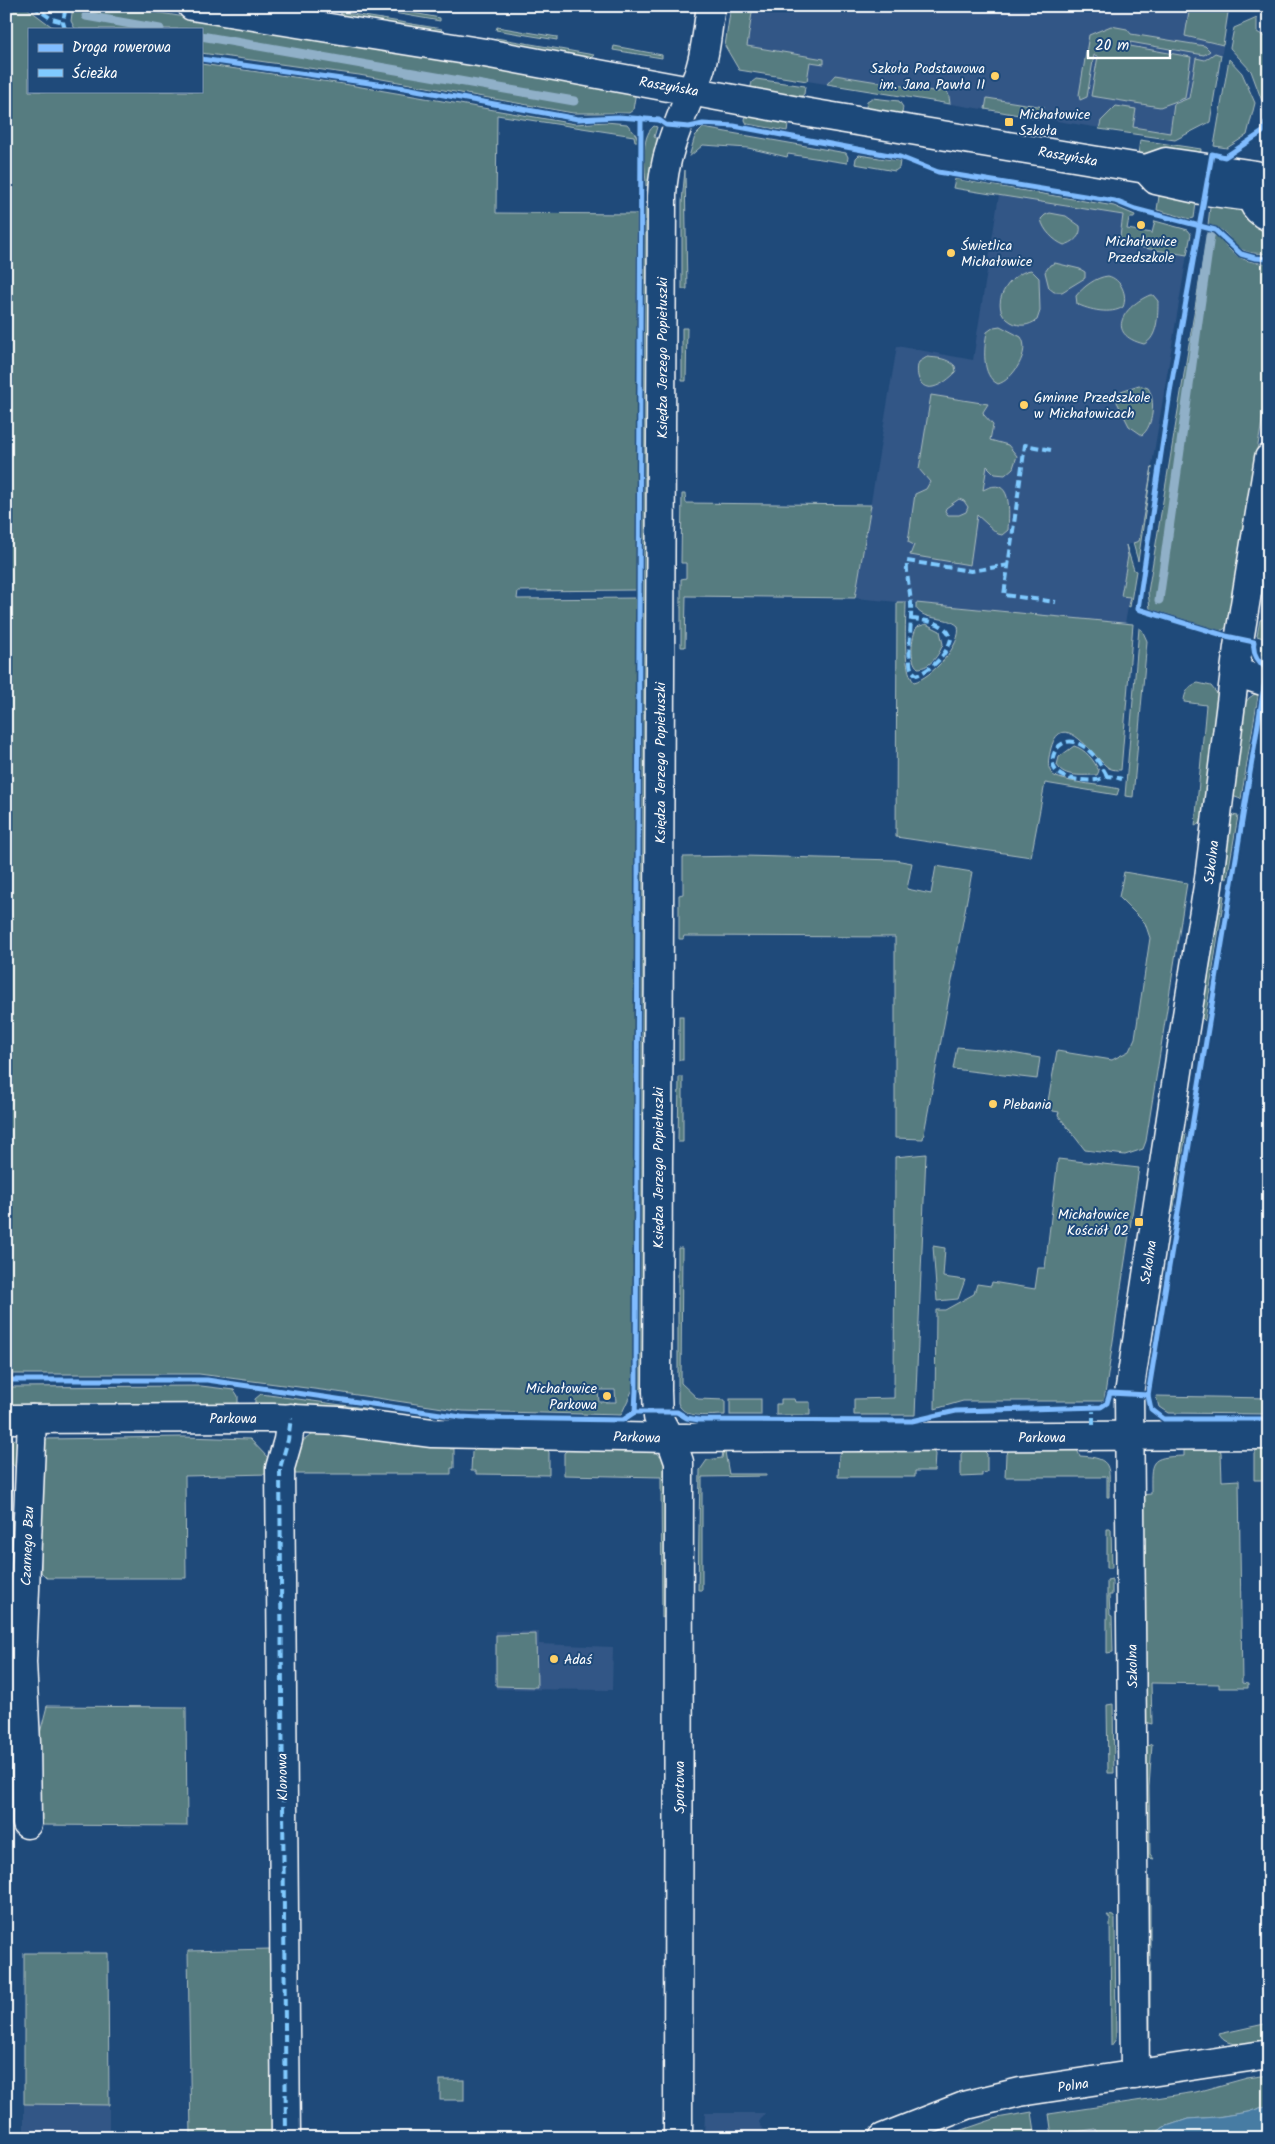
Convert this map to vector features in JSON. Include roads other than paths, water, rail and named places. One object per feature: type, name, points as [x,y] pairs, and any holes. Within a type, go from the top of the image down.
[{"type":"street","name":"Raszyńska","points":[[192,6],[484,53],[809,112],[1146,169],[1156,180],[1206,191],[1258,179]]},
{"type":"street","name":"Księdza Jerzego Popiełuszki","points":[[670,1438],[658,1417],[657,1398],[662,196],[664,173],[670,149],[701,67],[711,6]]},
{"type":"street","points":[[1258,179],[1258,210],[1269,217]]},
{"type":"street","name":"Szkolna","points":[[1135,2075],[1128,1394],[1208,886],[1243,610],[1269,458]]},
{"type":"street","points":[[1235,672],[1269,682]]},
{"type":"street","name":"Parkowa","points":[[19,1419],[291,1418],[358,1422],[432,1433],[670,1438],[1269,1435]]},
{"type":"street","name":"Klonowa","points":[[286,2138],[280,1468],[288,1440],[291,1418]]},
{"type":"street","name":"Czarnego Bzu","points":[[19,1419],[26,1824]]},
{"type":"street","name":"Sportowa","points":[[670,1438],[679,1462],[678,2138]]},
{"type":"street","name":"Polna","points":[[883,2138],[967,2105],[1020,2092],[1269,2054]]},
{"type":"waterway","points":[[86,16],[154,28]]},
{"type":"waterway","points":[[202,36],[574,101]]},
{"type":"waterway","points":[[1159,600],[1210,236]]},
{"type":"place","name":"Szkoła Podstawowa im. Jana Pawła II","points":[[995,76]]},
{"type":"place","name":"Michałowice Szkoła","points":[[1009,122]]},
{"type":"place","name":"Michałowice Przedszkole","points":[[1141,225]]},
{"type":"place","name":"Świetlica Michałowice","points":[[951,253]]},
{"type":"place","name":"Gminne Przedszkole w Michałowicach","points":[[1024,405]]},
{"type":"place","name":"Plebania","points":[[993,1104]]},
{"type":"place","name":"Michałowice Kościół 02","points":[[1139,1222]]},
{"type":"place","name":"Michałowice Parkowa","points":[[607,1396]]},
{"type":"place","name":"Adaś","points":[[554,1659]]}]
